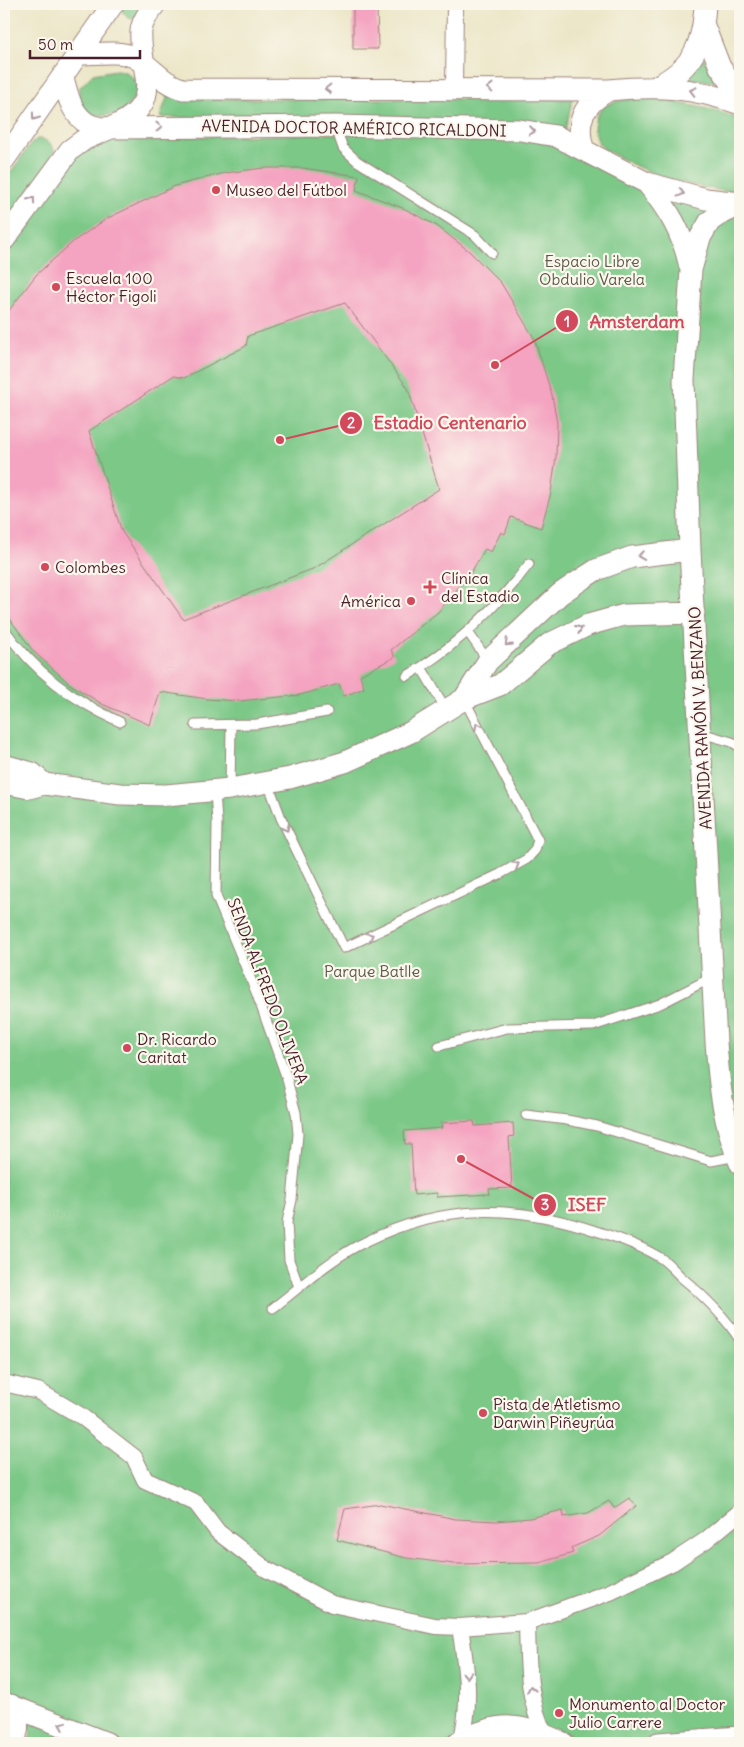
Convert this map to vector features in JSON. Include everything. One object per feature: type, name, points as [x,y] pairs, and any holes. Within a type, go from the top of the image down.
[{"type":"street","points":[[4,160],[113,4]]},
{"type":"street","points":[[63,78],[69,100],[76,115],[87,124],[111,128],[133,117],[139,110],[146,94],[146,65],[142,30],[154,4]]},
{"type":"street","points":[[454,4],[454,88]]},
{"type":"street","points":[[657,86],[680,72],[697,49],[704,26],[705,4]]},
{"type":"street","points":[[704,26],[720,67],[740,95]]},
{"type":"street","points":[[79,54],[123,54],[146,65],[168,84],[183,89],[454,88],[609,90],[657,86],[683,88],[740,104]]},
{"type":"street","points":[[583,148],[579,136],[583,114],[589,103],[609,90]]},
{"type":"street","name":"AVENIDA DOCTOR AMÉRICO RICALDONI","points":[[4,240],[70,150],[85,139],[111,128],[334,126],[520,130],[556,136],[647,182],[706,199],[740,204]]},
{"type":"street","name":"AVENIDA RAMÓN V. BENZANO","points":[[647,182],[668,210],[678,228],[691,270]]},
{"type":"street","name":"AVENIDA RAMÓN V. BENZANO","points":[[739,1159],[729,1132],[719,1075],[683,404],[691,270],[700,238],[710,221],[719,214],[740,204]]},
{"type":"street","points":[[456,705],[488,661],[560,594],[596,570],[632,558],[690,550]]},
{"type":"street","points":[[4,783],[29,788],[44,784],[120,794],[166,795],[222,790],[268,783],[345,762],[390,743],[456,705],[500,685],[549,644],[588,625],[624,615],[694,612]]},
{"type":"street","points":[[4,765],[32,772],[44,784]]},
{"type":"street","points":[[4,1383],[38,1391],[81,1416],[134,1457],[145,1480],[196,1503],[218,1532],[266,1569],[332,1604],[435,1626],[460,1627],[527,1622],[610,1592],[673,1562],[706,1540],[740,1512]]},
{"type":"street","points":[[527,1622],[529,1677],[536,1717],[554,1741]]},
{"type":"street","points":[[460,1627],[468,1683],[465,1728],[460,1743]]},
{"type":"street","points":[[8,1704],[18,1718],[18,1731],[12,1743]]},
{"type":"street","points":[[8,1704],[107,1743]]},
{"type":"street","points":[[460,1743],[478,1732],[499,1726],[516,1726],[554,1741]]},
{"type":"street","points":[[658,1743],[740,1737]]},
{"type":"lane","points":[[334,126],[343,148],[357,161],[475,235],[492,253]]},
{"type":"lane","points":[[407,676],[468,632],[490,611],[529,564]]},
{"type":"lane","points":[[4,629],[22,654],[67,694],[120,722]]},
{"type":"lane","points":[[468,632],[488,661]]},
{"type":"lane","points":[[268,783],[281,818],[344,948],[500,874],[527,859],[534,850],[538,840],[456,705],[422,667]]},
{"type":"lane","points":[[195,724],[230,726],[288,720],[327,712]]},
{"type":"lane","name":"SENDA ALFREDO OLIVERA","points":[[230,726],[217,822],[216,896],[256,992],[286,1076],[296,1113],[298,1134],[292,1200],[287,1222],[289,1260],[300,1287]]},
{"type":"lane","points":[[701,733],[732,742],[740,747]]},
{"type":"lane","points":[[439,1046],[507,1028],[593,1026],[660,1004],[714,977]]},
{"type":"lane","points":[[526,1115],[597,1126],[711,1161],[739,1159]]},
{"type":"lane","points":[[273,1308],[322,1269],[365,1241],[408,1224],[456,1213],[497,1210],[522,1212],[552,1218],[622,1239],[663,1260],[711,1303],[740,1340]]},
{"type":"green space","points":[[123,4],[147,4],[137,17],[132,19],[124,13],[122,9]]},
{"type":"green space","points":[[704,58],[715,81],[714,82],[688,78]]},
{"type":"green space","points":[[116,70],[125,72],[132,77],[138,93],[122,113],[98,115],[86,111],[82,106],[79,88],[93,74]]},
{"type":"green space","points":[[168,95],[183,99],[573,99],[565,130],[160,117]]},
{"type":"green space","points":[[654,98],[718,111],[740,120],[740,193],[692,185],[661,176],[631,164],[599,144],[594,131],[594,124],[598,113],[604,107],[619,101]]},
{"type":"green space","name":"Parque Batlle","points":[[520,130],[616,168],[740,203],[740,1737],[658,1743],[563,1743],[529,1729],[458,1743],[107,1743],[4,1703],[4,240],[85,139]]},
{"type":"green space","points":[[37,139],[49,143],[53,147],[54,154],[4,226],[4,182],[31,144]]},
{"type":"green space","points":[[28,1721],[85,1743],[28,1743],[31,1735]]},
{"type":"building","points":[[353,4],[377,4],[378,49],[353,49]]},
{"type":"building","points":[[263,168],[302,168],[359,176],[356,190],[405,209],[437,226],[469,251],[501,283],[534,338],[552,395],[557,423],[556,457],[551,493],[541,528],[511,517],[505,534],[501,532],[491,552],[485,549],[470,574],[438,612],[391,650],[395,657],[360,675],[364,688],[344,696],[339,684],[300,695],[239,701],[207,699],[160,692],[150,725],[102,704],[70,684],[34,652],[12,622],[4,607],[4,317],[36,275],[74,241],[106,219],[175,186],[225,173]],"holes":[[[345,303],[408,388],[439,489],[315,568],[183,619],[122,532],[89,431],[173,376],[184,378],[246,346],[248,336]]]},
{"type":"building","points":[[474,1121],[475,1126],[513,1123],[514,1136],[509,1137],[512,1188],[489,1189],[490,1194],[437,1197],[437,1193],[414,1195],[411,1144],[405,1144],[404,1131],[442,1128],[441,1123]]},
{"type":"building","points":[[629,1498],[636,1506],[599,1536],[571,1548],[573,1553],[539,1563],[454,1564],[406,1558],[337,1540],[345,1509],[380,1504],[456,1519],[497,1521],[530,1518],[563,1510],[564,1517],[588,1513],[609,1501],[614,1508]]},
{"type":"place","name":"Museo del Fútbol","points":[[216,190]]},
{"type":"place","name":"Escuela 100 Héctor Figoli","points":[[56,287]]},
{"type":"place","name":"Amsterdam","points":[[495,365]]},
{"type":"place","name":"Estadio Centenario","points":[[280,440]]},
{"type":"place","name":"Colombes","points":[[45,567]]},
{"type":"place","name":"Clínica del Estadio","points":[[430,587]]},
{"type":"place","name":"América","points":[[411,601]]},
{"type":"place","name":"Dr. Ricardo Caritat","points":[[127,1048]]},
{"type":"place","name":"ISEF","points":[[461,1159]]},
{"type":"place","name":"Pista de Atletismo Darwin Piñeyrúa","points":[[483,1413]]},
{"type":"place","name":"Monumento al Doctor Julio Carrere","points":[[559,1713]]},
{"type":"park label","name":"Espacio Libre Obdulio Varela","points":[[592,270]]}]
